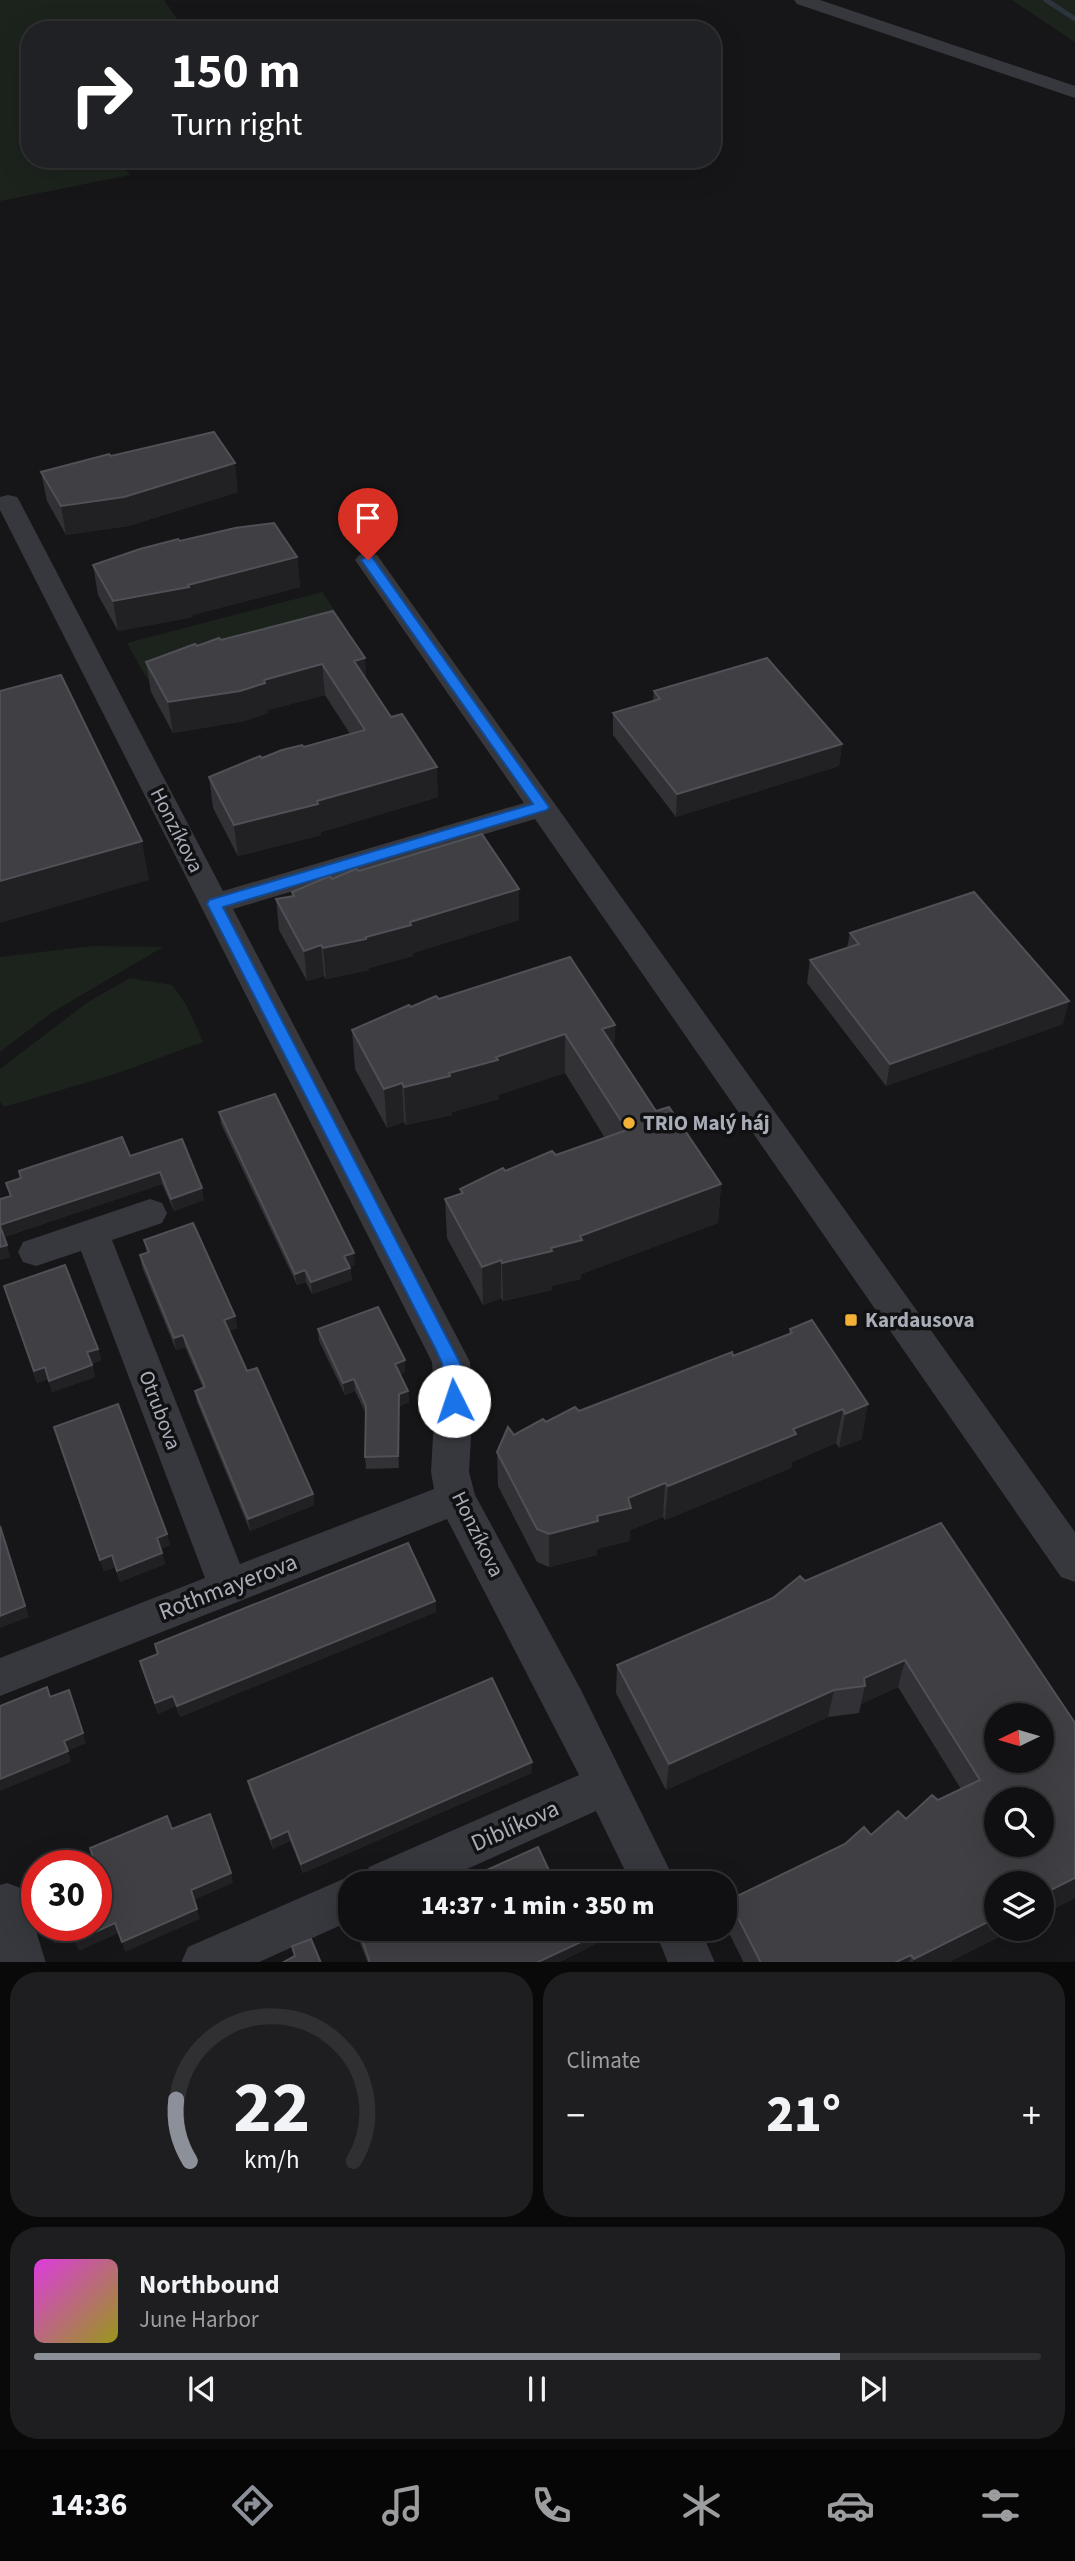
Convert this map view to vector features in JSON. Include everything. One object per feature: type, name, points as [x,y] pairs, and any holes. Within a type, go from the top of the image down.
[{"type":"street","points":[[803,0],[1075,92]]},
{"type":"street","name":"Honzíkova","points":[[8,502],[97,670],[214,904],[451,1363],[454,1401],[450,1472],[456,1498],[566,1703],[648,1871]]},
{"type":"street","points":[[368,560],[1075,1564]]},
{"type":"street","points":[[214,904],[542,807]]},
{"type":"street","points":[[36,1252],[150,1213]]},
{"type":"street","name":"Otrubova","points":[[92,1233],[229,1587]]},
{"type":"street","name":"Rothmayerova","points":[[0,1677],[456,1498]]},
{"type":"street","name":"Diblíkova","points":[[412,1871],[606,1785]]},
{"type":"street","points":[[204,1962],[338,1903]]},
{"type":"street","points":[[7,1905],[23,1962]]},
{"type":"street","points":[[682,1941],[692,1962]]},
{"type":"shaded area","points":[[0,0],[164,0],[179,21],[21,21],[21,168],[125,168],[130,175],[0,201]]},
{"type":"shaded area","points":[[1012,0],[1075,0],[1075,42]]},
{"type":"shaded area","points":[[322,592],[345,626],[147,679],[127,643]]},
{"type":"shaded area","points":[[92,946],[163,947],[51,1013],[0,1052],[0,957]]},
{"type":"shaded area","points":[[130,978],[172,985],[187,1006],[203,1042],[115,1074],[4,1107],[0,1102],[0,1069],[88,1002]]},
{"type":"building","points":[[214,432],[235,463],[124,497],[61,506],[41,472],[109,454],[111,456]]},
{"type":"building","points":[[274,523],[297,557],[188,585],[189,587],[113,601],[93,565],[178,539],[180,541],[235,528]]},
{"type":"building","points":[[333,611],[365,658],[354,661],[391,717],[402,714],[437,767],[317,801],[318,804],[234,825],[209,777],[260,756],[262,758],[282,750],[302,745],[304,747],[365,730],[322,664],[264,680],[265,683],[240,691],[168,702],[146,662],[195,644],[197,646],[219,638],[221,640]]},
{"type":"building","points":[[767,658],[842,744],[677,794],[613,713],[660,699],[654,691]]},
{"type":"building","points":[[61,675],[142,841],[0,881],[0,691]]},
{"type":"building","points":[[482,834],[519,889],[410,922],[411,925],[366,939],[323,948],[321,945],[304,951],[276,899],[294,896],[292,892],[330,876],[332,879],[356,869],[359,871]]},
{"type":"building","points":[[974,892],[1069,1001],[890,1064],[810,960],[859,944],[850,933]]},
{"type":"building","points":[[570,957],[615,1025],[602,1029],[656,1111],[669,1107],[721,1184],[580,1236],[582,1240],[551,1248],[552,1251],[502,1263],[501,1260],[482,1267],[445,1199],[463,1193],[460,1189],[503,1168],[505,1171],[552,1151],[556,1155],[627,1130],[565,1034],[496,1057],[498,1060],[449,1073],[450,1076],[404,1087],[402,1083],[384,1089],[352,1030],[409,1005],[411,1007],[436,996],[439,999]]},
{"type":"building","points":[[275,1094],[354,1253],[344,1256],[350,1268],[311,1282],[305,1270],[295,1274],[219,1112]]},
{"type":"building","points":[[122,1137],[130,1156],[182,1139],[202,1188],[171,1199],[160,1172],[0,1225],[0,1199],[11,1196],[6,1183],[21,1178],[19,1171]]},
{"type":"building","points":[[193,1223],[235,1316],[224,1320],[247,1371],[257,1368],[313,1494],[248,1519],[195,1391],[205,1387],[183,1335],[174,1338],[140,1255],[149,1252],[144,1240]]},
{"type":"building","points":[[0,1226],[7,1245],[0,1247]]},
{"type":"building","points":[[65,1265],[98,1349],[87,1352],[92,1365],[49,1381],[45,1367],[34,1371],[4,1286]]},
{"type":"building","points":[[378,1307],[405,1360],[395,1364],[408,1391],[399,1394],[398,1456],[365,1457],[366,1406],[354,1379],[343,1383],[318,1329]]},
{"type":"building","points":[[812,1320],[868,1404],[845,1414],[843,1409],[793,1429],[796,1434],[668,1486],[665,1483],[628,1498],[631,1508],[597,1516],[598,1521],[549,1534],[537,1529],[497,1452],[508,1427],[514,1435],[543,1419],[546,1422],[575,1407],[579,1411],[732,1352],[733,1356],[792,1333],[790,1329]]},
{"type":"building","points":[[118,1404],[167,1534],[157,1538],[162,1553],[117,1571],[112,1555],[100,1560],[54,1427]]},
{"type":"building","points":[[941,1523],[1075,1723],[1075,1878],[1054,1888],[1054,1871],[984,1871],[984,1924],[914,1959],[911,1955],[896,1962],[760,1962],[737,1916],[737,1896],[845,1844],[864,1827],[871,1835],[898,1811],[906,1819],[932,1795],[938,1800],[980,1780],[905,1660],[864,1678],[865,1686],[834,1690],[669,1764],[617,1665],[773,1598],[800,1576],[805,1581]]},
{"type":"building","points":[[0,1526],[25,1606],[0,1616]]},
{"type":"building","points":[[408,1543],[435,1601],[177,1706],[173,1696],[155,1703],[140,1661],[158,1654],[155,1644]]},
{"type":"building","points":[[492,1678],[532,1762],[301,1864],[288,1831],[271,1839],[248,1781]]},
{"type":"building","points":[[47,1687],[50,1697],[69,1690],[83,1733],[64,1741],[68,1751],[0,1779],[0,1706]]},
{"type":"building","points":[[210,1814],[231,1873],[191,1890],[197,1909],[122,1942],[115,1923],[112,1924],[112,1850],[90,1848],[167,1816],[172,1829]]},
{"type":"building","points":[[538,1847],[549,1871],[485,1871]]},
{"type":"building","points":[[311,1939],[321,1962],[284,1962],[295,1956],[292,1946]]},
{"type":"building","points":[[362,1941],[583,1941],[538,1962],[370,1962]]},
{"type":"waterway","points":[[1046,0],[1075,19]]},
{"type":"place","name":"TRIO Malý háj","points":[[629,1123]]},
{"type":"place","name":"Kardausova","points":[[851,1320]]},
{"type":"route","points":[[368,560],[542,807],[214,904],[451,1363],[454,1401]]}]
